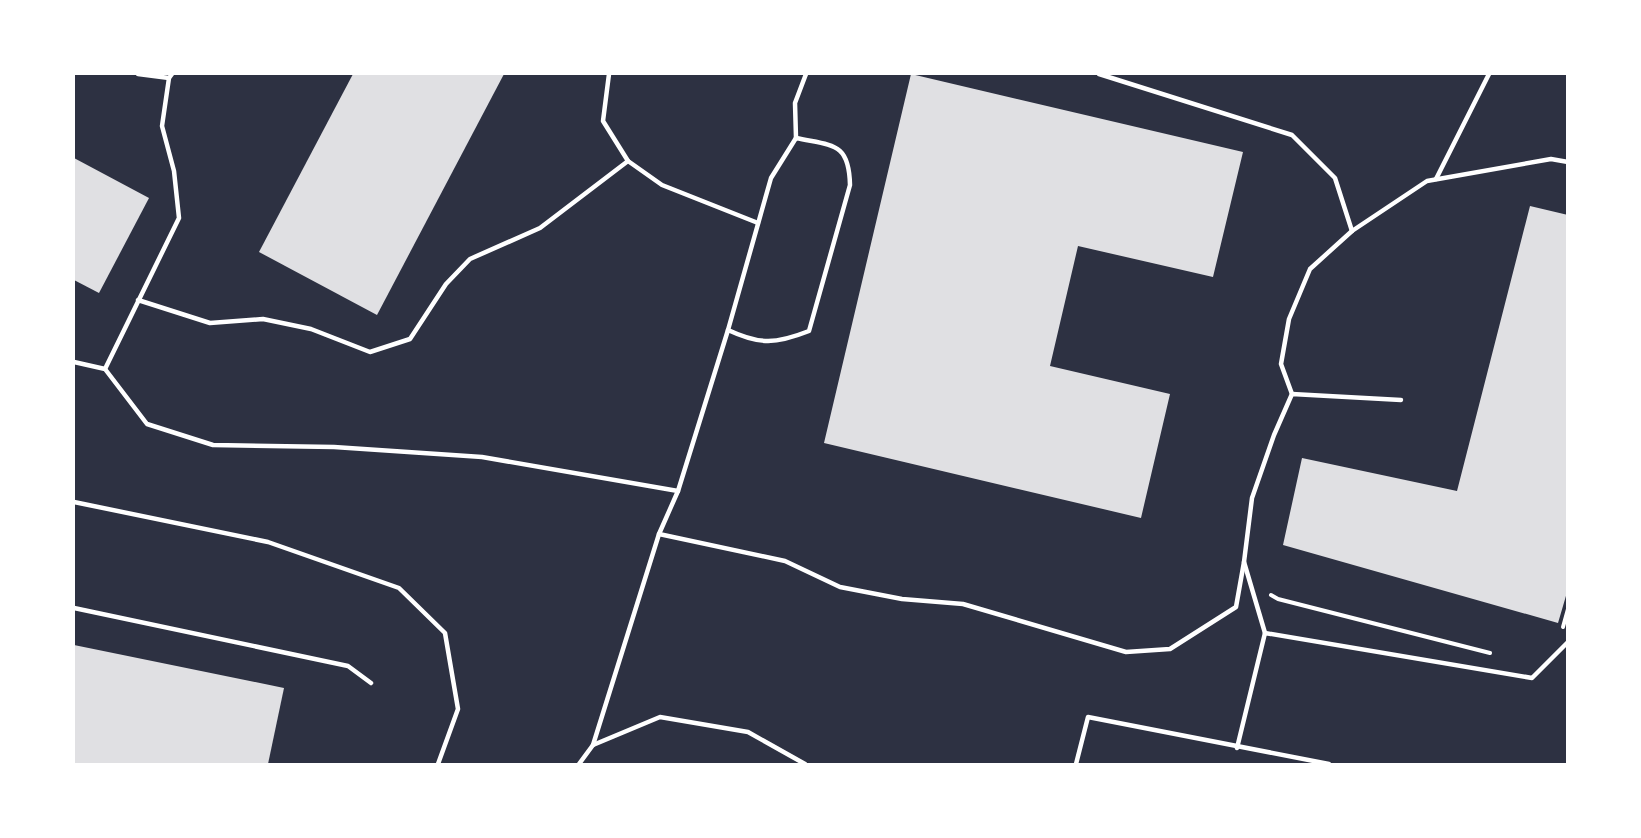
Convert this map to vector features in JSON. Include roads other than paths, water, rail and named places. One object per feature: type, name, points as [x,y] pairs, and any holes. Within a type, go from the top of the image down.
[{"type":"lane","points":[[105,369],[179,219],[174,171],[162,126],[171,76],[138,74]]},
{"type":"lane","points":[[609,74],[603,121],[628,161],[662,185],[758,223]]},
{"type":"lane","points":[[579,765],[593,745],[659,534],[678,491],[728,330],[771,177],[796,138],[795,103],[806,74]]},
{"type":"lane","points":[[1099,74],[1292,135],[1335,178],[1352,231]]},
{"type":"lane","points":[[1436,180],[1489,74]]},
{"type":"lane","points":[[728,330],[752,341],[783,341],[809,331],[850,185],[849,162],[837,147],[796,138]]},
{"type":"lane","points":[[659,534],[785,561],[840,587],[902,599],[963,604],[1126,652],[1170,650],[1236,607],[1252,498],[1274,435],[1292,394],[1281,364],[1289,319],[1310,268],[1352,231],[1427,181],[1551,159],[1568,162]]},
{"type":"lane","points":[[138,300],[210,323],[263,319],[311,329],[370,352],[410,339],[446,284],[470,259],[540,228],[628,161]]},
{"type":"lane","points":[[74,362],[105,369],[147,424],[213,444],[334,447],[482,457],[678,491]]},
{"type":"lane","points":[[1292,394],[1401,400]]},
{"type":"lane","points":[[74,502],[268,542],[399,588],[445,633],[458,709],[438,765]]},
{"type":"lane","points":[[1237,748],[1265,633],[1244,562]]},
{"type":"lane","points":[[74,608],[348,666],[371,683]]},
{"type":"lane","points":[[1265,633],[1532,678],[1568,642]]},
{"type":"lane","points":[[593,745],[660,717],[748,732],[805,765]]},
{"type":"lane","points":[[1076,765],[1088,717],[1329,765]]}]
